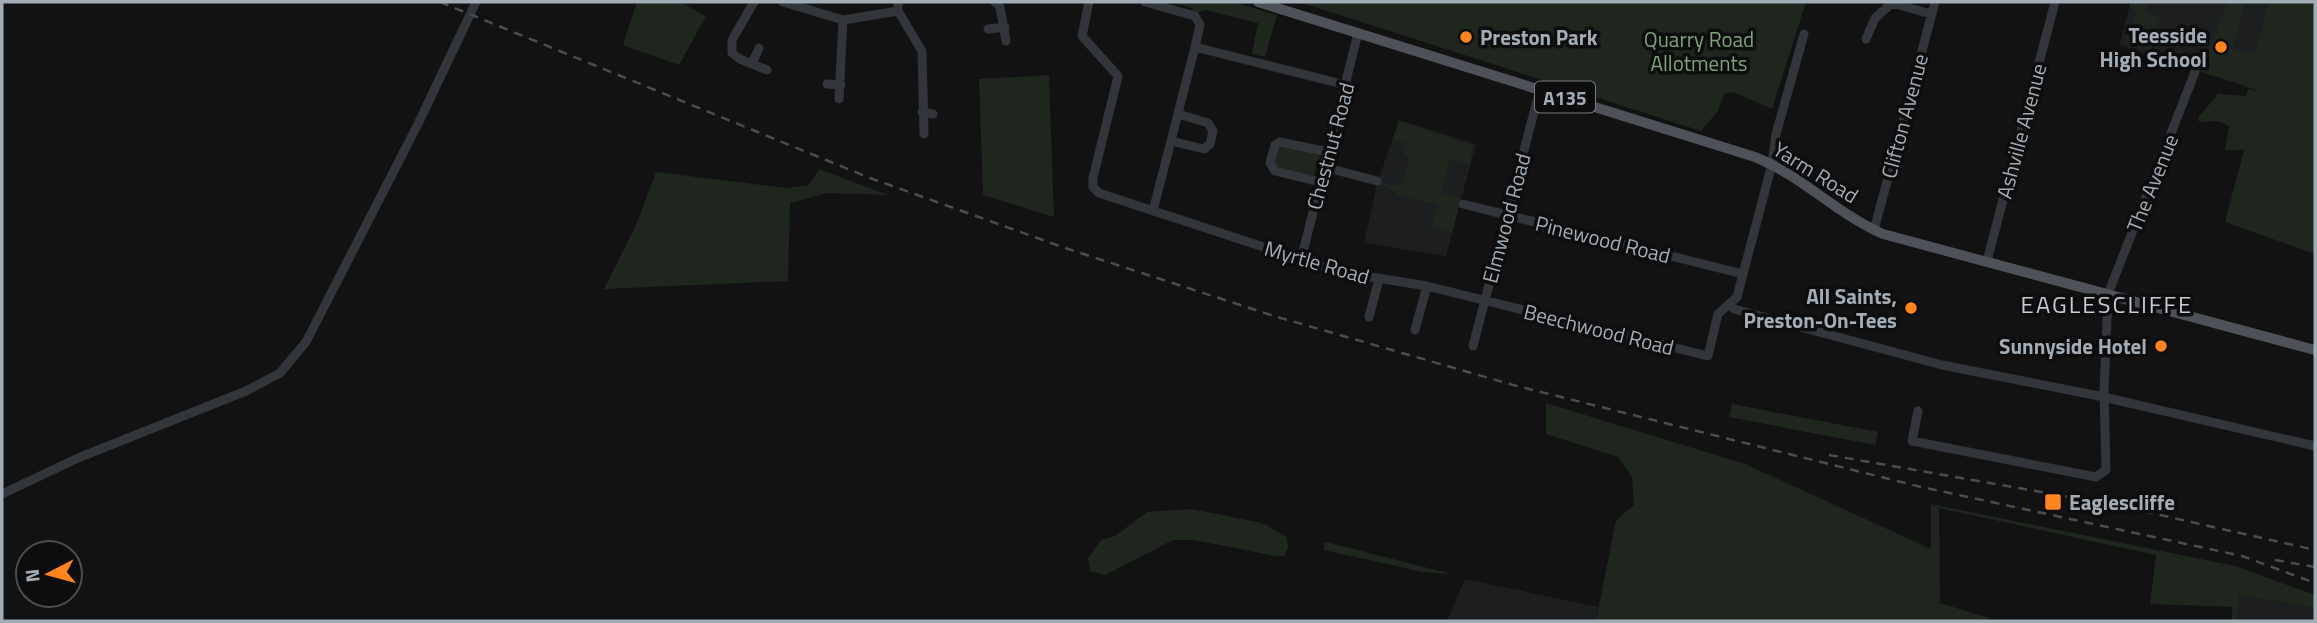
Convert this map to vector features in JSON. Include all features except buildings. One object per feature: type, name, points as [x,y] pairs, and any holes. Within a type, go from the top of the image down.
[{"type":"main road","name":"Yarm Road","points":[[1258,2],[1772,164],[1874,230],[2315,350]]},
{"type":"street","points":[[2,494],[78,458],[246,391],[280,373],[291,363],[306,342],[422,117],[476,2]]},
{"type":"street","points":[[754,2],[732,40],[732,53],[767,70]]},
{"type":"street","points":[[783,2],[806,6],[843,20],[898,6],[922,51],[925,73],[922,112],[924,134]]},
{"type":"street","points":[[995,2],[1000,7],[1006,41]]},
{"type":"street","name":"Myrtle Road","points":[[1089,2],[1082,36],[1117,73],[1118,80],[1093,187],[1099,193],[1355,276],[1427,286],[1485,300]]},
{"type":"street","points":[[1145,2],[1195,16],[1200,25],[1153,211]]},
{"type":"street","name":"Clifton Avenue","points":[[1874,230],[1935,2]]},
{"type":"street","name":"Ashville Avenue","points":[[1987,261],[2055,2]]},
{"type":"street","points":[[1866,39],[1875,18],[1890,3],[1931,14]]},
{"type":"street","points":[[839,99],[843,20]]},
{"type":"street","points":[[988,29],[1004,27]]},
{"type":"street","name":"Chestnut Road","points":[[1301,260],[1359,33]]},
{"type":"street","points":[[1804,34],[1776,134],[1772,164],[1737,297],[1730,304],[1734,309],[1916,358],[2104,397],[2315,446]]},
{"type":"street","points":[[1195,47],[1346,85]]},
{"type":"street","points":[[752,64],[759,48]]},
{"type":"street","name":"The Avenue","points":[[1918,411],[1912,441],[2096,477],[2106,470],[2104,397],[2108,294],[2195,72]]},
{"type":"street","points":[[827,84],[841,85]]},
{"type":"street","name":"Elmwood Road","points":[[1473,346],[1540,89]]},
{"type":"street","points":[[922,112],[933,114]]},
{"type":"street","points":[[1171,141],[1204,149],[1210,144],[1213,131],[1208,123],[1178,114]]},
{"type":"street","points":[[1320,182],[1272,169],[1275,145],[1282,142],[1328,152]]},
{"type":"street","points":[[1324,167],[1377,181]]},
{"type":"street","name":"Pinewood Road","points":[[1462,204],[1743,274]]},
{"type":"street","points":[[1369,317],[1379,279]]},
{"type":"street","points":[[1415,330],[1427,286]]},
{"type":"street","name":"Beechwood Road","points":[[1485,300],[1708,356],[1718,314],[1730,304]]},
{"type":"shaded area","name":"Teesside High School","points":[[2131,2],[2315,2],[2268,94],[2119,45]]},
{"type":"shaded area","points":[[1399,120],[1476,144],[1446,256],[1364,243],[1377,184]]},
{"type":"shaded area","points":[[1465,579],[1598,607],[1596,621],[1447,621]]},
{"type":"shaded area","points":[[2239,595],[2315,608],[2315,621],[2237,621]]},
{"type":"green space","points":[[637,2],[680,2],[706,16],[679,65],[623,45]]},
{"type":"green space","points":[[1170,2],[1234,2],[1277,15],[1265,57],[1252,54],[1258,23],[1206,10],[1196,13],[1189,7]]},
{"type":"green space","name":"Quarry Road Allotments","points":[[1299,2],[1806,2],[1772,109],[1733,92],[1725,93],[1717,112],[1701,131]]},
{"type":"green space","points":[[2131,2],[2148,2],[2145,13],[2160,18],[2151,51],[2124,43],[2137,11],[2129,8]]},
{"type":"green space","points":[[2228,2],[2245,2],[2233,49],[2254,55],[2269,2],[2315,2],[2315,254],[2225,222],[2244,150],[2225,150],[2229,126],[2218,121],[2199,122],[2199,117],[2218,94],[2246,96],[2248,89],[2259,91],[2200,71]]},
{"type":"green space","points":[[1049,75],[1054,217],[983,195],[979,79]]},
{"type":"green space","points":[[1399,121],[1473,146],[1470,164],[1450,159],[1442,193],[1461,198],[1452,233],[1432,228],[1438,205],[1396,195],[1396,192],[1380,184],[1398,186],[1403,182],[1409,158],[1404,156],[1405,143],[1393,140]]},
{"type":"green space","points":[[1278,146],[1320,155],[1314,176],[1276,167],[1274,161]]},
{"type":"green space","points":[[819,169],[888,195],[828,193],[790,203],[788,281],[604,289],[636,225],[656,172],[786,188],[809,185]]},
{"type":"green space","points":[[1546,403],[1745,464],[1931,549],[1931,504],[2235,566],[2315,595],[2315,608],[2239,595],[2237,621],[2232,621],[2232,607],[2150,604],[2156,555],[1939,508],[1940,603],[1989,618],[1989,621],[1596,621],[1616,520],[1634,505],[1632,477],[1618,457],[1546,434]]},
{"type":"green space","points":[[1732,404],[1878,432],[1875,445],[1729,417]]},
{"type":"green space","points":[[1192,509],[1262,523],[1287,537],[1288,548],[1284,556],[1276,556],[1194,540],[1173,540],[1105,575],[1090,571],[1088,558],[1101,540],[1115,536],[1147,512]]},
{"type":"green space","points":[[1324,542],[1452,574],[1423,572],[1324,550]]},
{"type":"railway","points":[[440,2],[870,178],[1065,248],[1274,316],[1513,385],[1917,486],[2242,556],[2315,583]]},
{"type":"railway","points":[[1829,455],[2116,505],[2315,550]]},
{"type":"railway","points":[[2275,560],[2315,567]]},
{"type":"place","name":"Preston Park","points":[[1466,37]]},
{"type":"place","name":"Teesside High School","points":[[2221,47]]},
{"type":"place","name":"All Saints, Preston-On-Tees","points":[[1911,308]]},
{"type":"place","name":"Sunnyside Hotel","points":[[2161,346]]},
{"type":"place","name":"Eaglescliffe","points":[[2053,502]]},
{"type":"district","name":"EAGLESCLIFFE","points":[[2107,304]]}]
